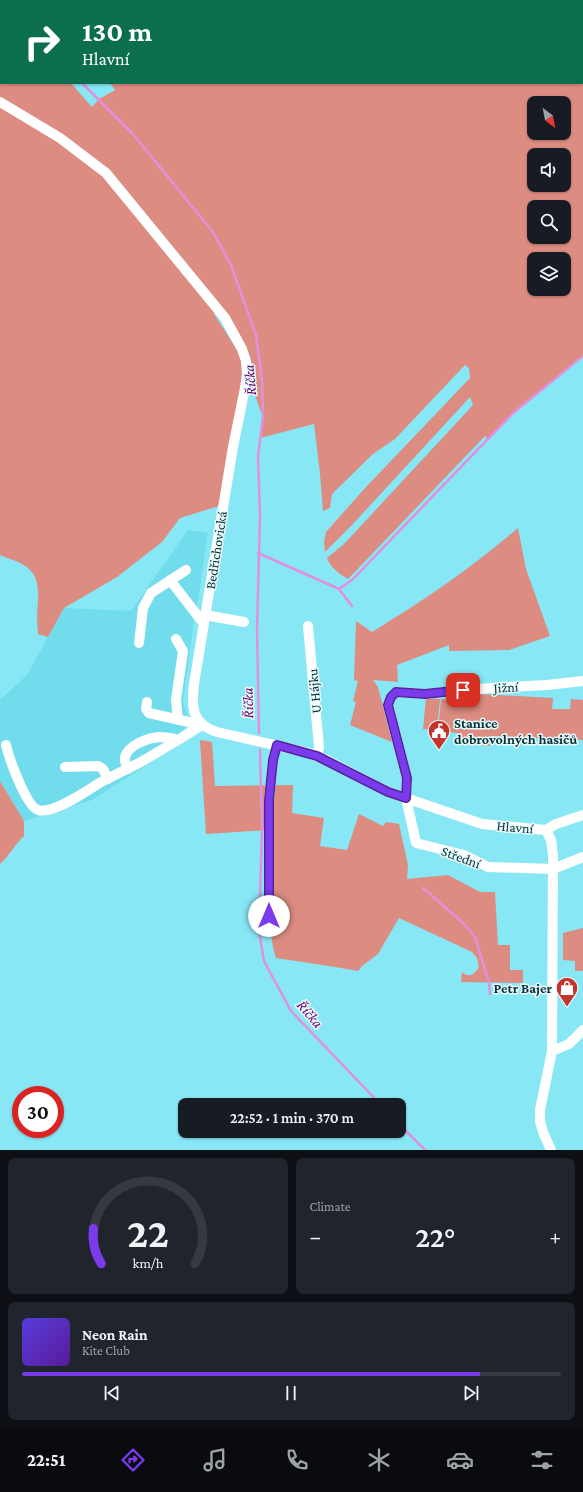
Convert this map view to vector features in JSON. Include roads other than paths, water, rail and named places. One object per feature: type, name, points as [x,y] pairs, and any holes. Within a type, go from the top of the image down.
[{"type":"street","name":"Bedřichovická","points":[[0,102],[60,138],[106,173],[225,318],[242,349],[246,361],[247,374],[233,447],[192,694],[194,712],[202,725]]},
{"type":"street","points":[[139,643],[144,606],[152,592],[186,570]]},
{"type":"street","points":[[170,580],[204,619],[244,622]]},
{"type":"street","name":"U Hájku","points":[[308,626],[319,747],[317,756]]},
{"type":"street","points":[[176,639],[183,651],[176,700],[178,720]]},
{"type":"street","name":"Jižní","points":[[406,798],[407,778],[388,705],[391,697],[396,692],[425,694],[583,681]]},
{"type":"street","name":"Hlavní","points":[[147,702],[146,709],[149,713],[202,725],[217,732],[277,745],[317,756],[388,792],[482,824],[546,830],[551,840],[553,855],[552,1051],[540,1110],[540,1121],[551,1150]]},
{"type":"street","points":[[6,745],[12,764],[27,798],[32,806],[38,810],[46,810],[63,804],[128,769],[202,725]]},
{"type":"street","points":[[128,769],[125,762],[125,756],[134,746],[157,737],[178,740]]},
{"type":"street","points":[[269,916],[269,800],[273,760],[277,745]]},
{"type":"street","points":[[65,767],[96,766],[102,769],[108,779]]},
{"type":"street","name":"Střední","points":[[406,798],[416,843],[464,855],[488,867],[553,869]]},
{"type":"street","points":[[546,830],[556,824],[583,815]]},
{"type":"street","points":[[553,869],[583,857]]},
{"type":"street","points":[[552,1051],[569,1044],[583,1030]]},
{"type":"waterway","name":"Říčka","points":[[83,84],[132,133],[213,232],[231,265],[256,335],[262,381],[263,417],[258,456],[260,515],[257,631],[259,733]]},
{"type":"waterway","points":[[339,589],[352,580],[512,414],[583,356]]},
{"type":"waterway","points":[[258,553],[339,589],[352,606]]},
{"type":"waterway","name":"Říčka","points":[[260,750],[262,831],[259,931],[264,961],[291,1011],[374,1098]]},
{"type":"waterway","points":[[423,888],[463,923],[475,937],[489,983],[490,994]]},
{"type":"waterway","name":"Říčka","points":[[406,1131],[425,1150]]},
{"type":"place","name":"Stanice dobrovolných hasičů","points":[[439,750]]},
{"type":"place","name":"Petr Bajer","points":[[567,1008]]}]
